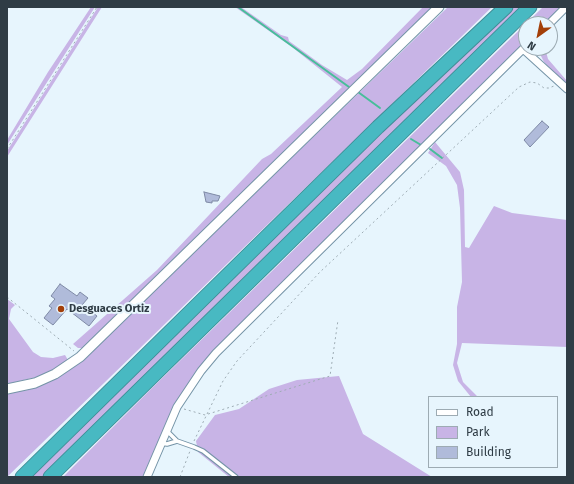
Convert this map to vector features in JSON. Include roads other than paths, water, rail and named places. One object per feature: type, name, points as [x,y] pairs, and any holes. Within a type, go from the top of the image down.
[{"type":"highway","points":[[22,477],[378,127],[506,7]]},
{"type":"highway","points":[[50,477],[530,7]]},
{"type":"street","points":[[7,389],[35,383],[55,374],[80,357],[439,7]]},
{"type":"street","points":[[556,16],[566,7]]},
{"type":"street","points":[[147,477],[160,443],[177,407],[201,371],[216,353],[518,55]]},
{"type":"street","points":[[533,56],[567,89]]},
{"type":"lane","points":[[166,430],[177,441],[203,451],[236,477]]},
{"type":"lane","points":[[160,443],[167,444],[177,441]]},
{"type":"waterway","points":[[238,7],[349,87]]},
{"type":"waterway","points":[[358,92],[380,108]]},
{"type":"waterway","points":[[411,139],[421,145]]},
{"type":"waterway","points":[[430,149],[442,158]]},
{"type":"place","name":"Desguaces Ortiz","points":[[61,309]]}]
